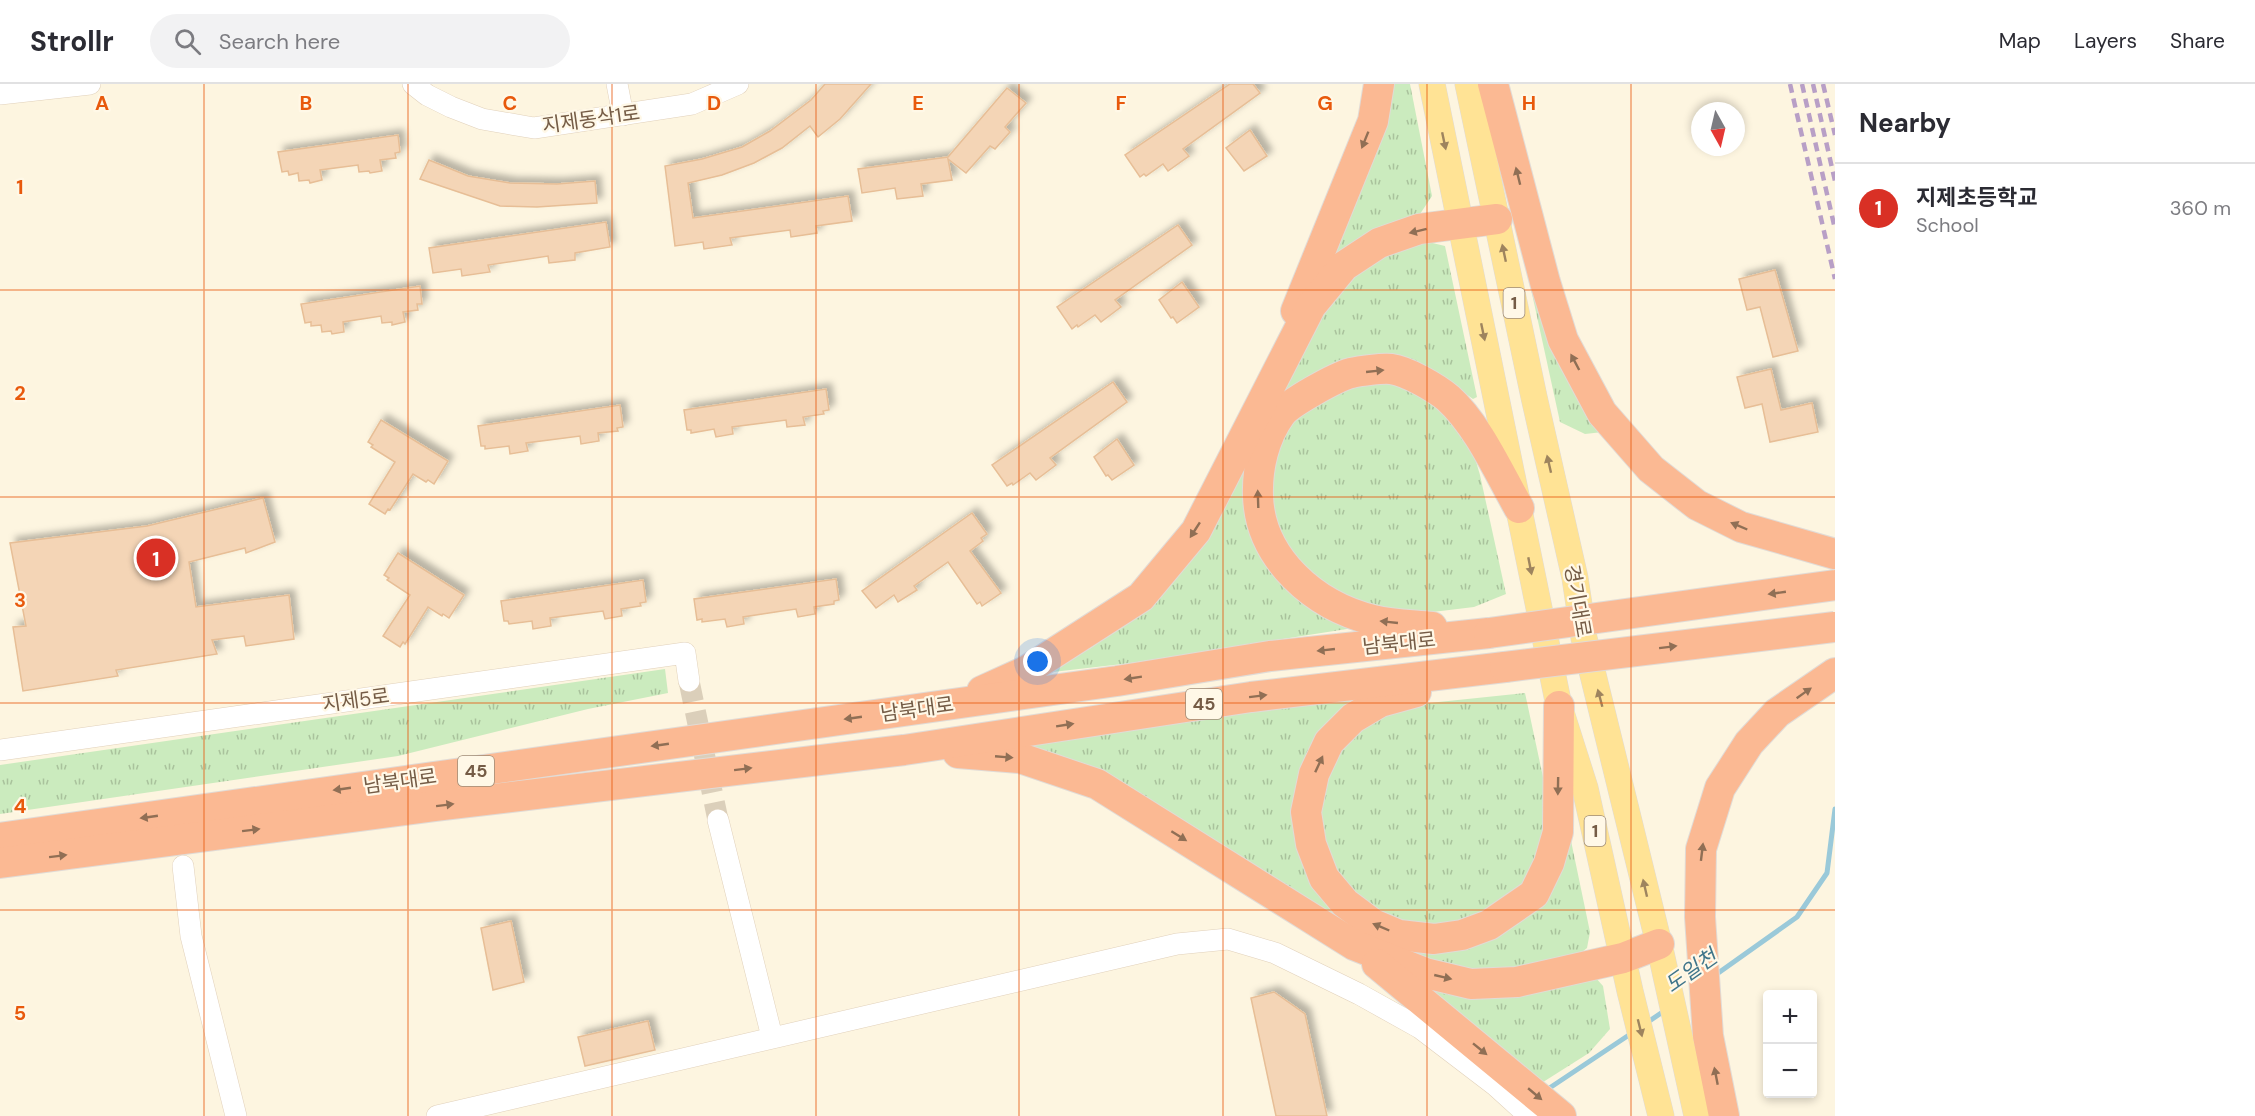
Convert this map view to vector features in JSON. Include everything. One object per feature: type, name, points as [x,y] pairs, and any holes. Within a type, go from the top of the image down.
[{"type":"highway","points":[[1260,404],[1373,121],[1379,84]]},
{"type":"highway","points":[[1493,84],[1545,282],[1563,340],[1602,413],[1650,469],[1697,505],[1740,527],[1835,554]]},
{"type":"highway","points":[[953,704],[1026,671],[1141,597],[1196,531],[1311,306],[1344,266],[1379,243],[1419,229],[1497,219]]},
{"type":"highway","points":[[1489,633],[1373,620],[1343,609],[1314,594],[1288,570],[1268,543],[1259,514],[1257,484],[1264,448],[1281,413],[1314,391],[1350,374],[1392,369],[1420,380],[1448,398],[1471,426],[1519,508]]},
{"type":"highway","name":"남북대로","points":[[0,838],[953,704],[1270,656],[1489,633],[1835,585]]},
{"type":"highway","name":"남북대로","points":[[0,863],[448,805],[904,750],[1251,697],[1835,627]]},
{"type":"highway","points":[[1505,667],[1380,702],[1353,718],[1329,742],[1314,774],[1306,812],[1311,844],[1324,878],[1345,903],[1373,924],[1398,935],[1434,939],[1462,935],[1490,925],[1534,894],[1550,863],[1558,832],[1559,706]]},
{"type":"highway","points":[[1724,1116],[1708,1036],[1700,916],[1701,849],[1720,788],[1749,743],[1777,713],[1835,673]]},
{"type":"highway","points":[[904,750],[1020,758],[1097,784],[1354,945],[1503,1079],[1561,1116]]},
{"type":"highway","points":[[1354,945],[1425,973],[1471,984],[1517,982],[1623,958],[1659,944]]},
{"type":"main road","name":"경기대로","points":[[1432,84],[1559,706],[1585,788],[1630,991],[1661,1116]]},
{"type":"main road","name":"경기대로","points":[[1468,84],[1575,578],[1584,638],[1659,944],[1697,1116]]},
{"type":"street","points":[[0,94],[90,84]]},
{"type":"street","name":"지제동삭1로","points":[[396,84],[420,89],[451,107],[482,119],[534,128],[692,104],[738,84]]},
{"type":"street","points":[[618,84],[622,115]]},
{"type":"street","name":"지제5로","points":[[0,750],[685,654],[689,681]]},
{"type":"street","points":[[718,820],[772,1037]]},
{"type":"street","points":[[183,866],[191,936],[236,1116]]},
{"type":"street","points":[[437,1116],[1177,944],[1228,939],[1275,953],[1359,994],[1420,1028],[1503,1079],[1530,1116]]},
{"type":"green space","points":[[1391,84],[1410,84],[1432,196],[1420,214],[1331,265]]},
{"type":"green space","points":[[1510,193],[1603,432],[1585,434],[1560,422]]},
{"type":"green space","points":[[1420,240],[1445,246],[1477,397],[1473,399],[1456,387],[1392,358],[1280,405],[1255,522],[1366,626],[1131,663],[1044,673],[1044,670],[1091,648],[1119,628],[1298,341],[1352,268]]},
{"type":"green space","points":[[1393,377],[1417,388],[1467,431],[1480,475],[1506,594],[1474,607],[1416,614],[1343,602],[1282,546],[1268,488],[1281,443],[1294,419],[1322,396]]},
{"type":"green space","points":[[665,669],[668,693],[588,709],[398,756],[0,814],[0,765]]},
{"type":"green space","points":[[1525,693],[1546,791],[1549,817],[1536,874],[1497,910],[1437,930],[1376,914],[1341,879],[1329,858],[1322,830],[1320,806],[1331,765],[1362,726],[1388,712],[1429,703]]},
{"type":"green space","points":[[1361,696],[1303,771],[1349,926],[1007,745]]},
{"type":"green space","points":[[1570,836],[1590,932],[1587,948],[1576,957],[1508,973],[1441,969],[1380,937],[1487,941],[1518,924],[1536,910]]},
{"type":"green space","points":[[1595,977],[1603,986],[1610,1029],[1589,1053],[1540,1084],[1419,983]]},
{"type":"building","points":[[825,84],[871,84],[840,119],[818,137],[810,126],[782,148],[754,163],[722,175],[688,183],[693,218],[848,196],[852,221],[816,226],[817,233],[791,237],[790,230],[730,238],[732,245],[704,249],[703,242],[675,246],[665,166],[702,159],[742,147],[770,131],[811,100]]},
{"type":"building","points":[[1230,84],[1253,84],[1260,93],[1183,149],[1189,156],[1168,171],[1163,164],[1146,176],[1144,174],[1140,177],[1125,155]]},
{"type":"building","points":[[1007,88],[1026,103],[1005,127],[1010,132],[995,149],[990,146],[966,173],[948,159],[952,180],[921,184],[923,196],[897,199],[895,188],[862,193],[858,169],[948,157]]},
{"type":"building","points":[[1250,130],[1267,156],[1244,171],[1226,148]]},
{"type":"building","points":[[398,135],[400,152],[395,153],[396,158],[380,160],[382,171],[359,172],[358,165],[320,170],[322,180],[310,183],[309,180],[299,181],[298,173],[289,175],[288,171],[282,172],[278,152]]},
{"type":"building","points":[[429,160],[468,176],[510,183],[557,184],[595,181],[597,203],[537,207],[500,206],[420,179]]},
{"type":"building","points":[[606,222],[610,247],[575,253],[575,260],[549,263],[548,256],[488,265],[490,272],[462,276],[461,269],[433,273],[429,248]]},
{"type":"building","points":[[1178,225],[1192,245],[1115,300],[1121,307],[1101,322],[1095,315],[1072,329],[1057,307]]},
{"type":"building","points":[[1775,270],[1798,351],[1773,357],[1760,307],[1747,310],[1739,279]]},
{"type":"building","points":[[1182,282],[1199,307],[1177,323],[1159,300]]},
{"type":"building","points":[[420,286],[422,304],[417,304],[418,310],[403,312],[405,322],[392,325],[392,322],[382,323],[381,316],[343,322],[344,332],[332,334],[331,331],[322,332],[321,325],[311,326],[311,322],[305,323],[301,304]]},
{"type":"building","points":[[1771,369],[1781,410],[1812,403],[1818,432],[1770,442],[1762,404],[1745,408],[1737,377]]},
{"type":"building","points":[[1113,382],[1127,402],[1050,458],[1056,465],[1036,480],[1030,473],[1013,485],[1012,483],[1007,486],[992,465]]},
{"type":"building","points":[[826,389],[829,410],[823,411],[824,414],[803,417],[805,425],[787,427],[786,420],[732,427],[733,434],[716,437],[714,429],[691,433],[691,430],[687,430],[684,410]]},
{"type":"building","points":[[620,405],[623,427],[617,428],[618,431],[598,433],[599,441],[581,444],[580,436],[526,443],[528,451],[510,454],[509,446],[485,449],[485,446],[481,446],[478,426]]},
{"type":"building","points":[[381,420],[448,461],[434,484],[413,474],[390,510],[388,509],[385,514],[369,504],[395,462],[371,447],[373,445],[368,442]]},
{"type":"building","points":[[1117,439],[1134,465],[1112,480],[1108,475],[1106,476],[1094,457]]},
{"type":"building","points":[[263,498],[275,542],[246,553],[245,548],[189,562],[196,607],[289,595],[294,639],[246,646],[244,636],[212,640],[217,654],[116,670],[118,676],[23,691],[13,627],[26,626],[10,543],[147,526]]},
{"type":"building","points":[[972,513],[987,534],[981,538],[983,541],[970,551],[1001,593],[982,606],[980,602],[977,604],[948,562],[914,586],[917,590],[898,602],[894,595],[876,608],[862,591]]},
{"type":"building","points":[[398,553],[464,595],[449,618],[428,607],[405,644],[403,642],[400,647],[383,636],[410,595],[387,580],[389,578],[384,575]]},
{"type":"building","points":[[836,579],[839,600],[834,601],[834,604],[814,607],[815,614],[798,617],[796,609],[782,611],[743,617],[744,624],[727,627],[725,619],[702,622],[702,619],[697,620],[694,599]]},
{"type":"building","points":[[643,580],[646,602],[640,603],[641,606],[621,609],[622,616],[605,619],[603,611],[550,618],[551,626],[533,629],[532,621],[509,624],[508,621],[504,621],[501,601]]},
{"type":"building","points":[[511,921],[524,982],[493,990],[481,928]]},
{"type":"building","points":[[1274,992],[1305,1014],[1327,1116],[1276,1116],[1251,998]]},
{"type":"building","points":[[648,1021],[655,1050],[585,1066],[578,1037]]},
{"type":"waterway","name":"도일천","points":[[1714,976],[1797,917],[1827,873],[1835,809]]},
{"type":"waterway","name":"도일천","points":[[1645,1024],[1667,1009]]},
{"type":"waterway","name":"도일천","points":[[1545,1091],[1632,1033]]},
{"type":"tunnel","points":[[689,681],[718,820]]},
{"type":"railway","points":[[1790,84],[1835,279]]},
{"type":"railway","points":[[1802,84],[1835,229]]},
{"type":"railway","points":[[1813,84],[1835,181]]},
{"type":"railway","points":[[1823,84],[1835,135]]},
{"type":"place","name":"지제초등학교","points":[[156,558]]}]
